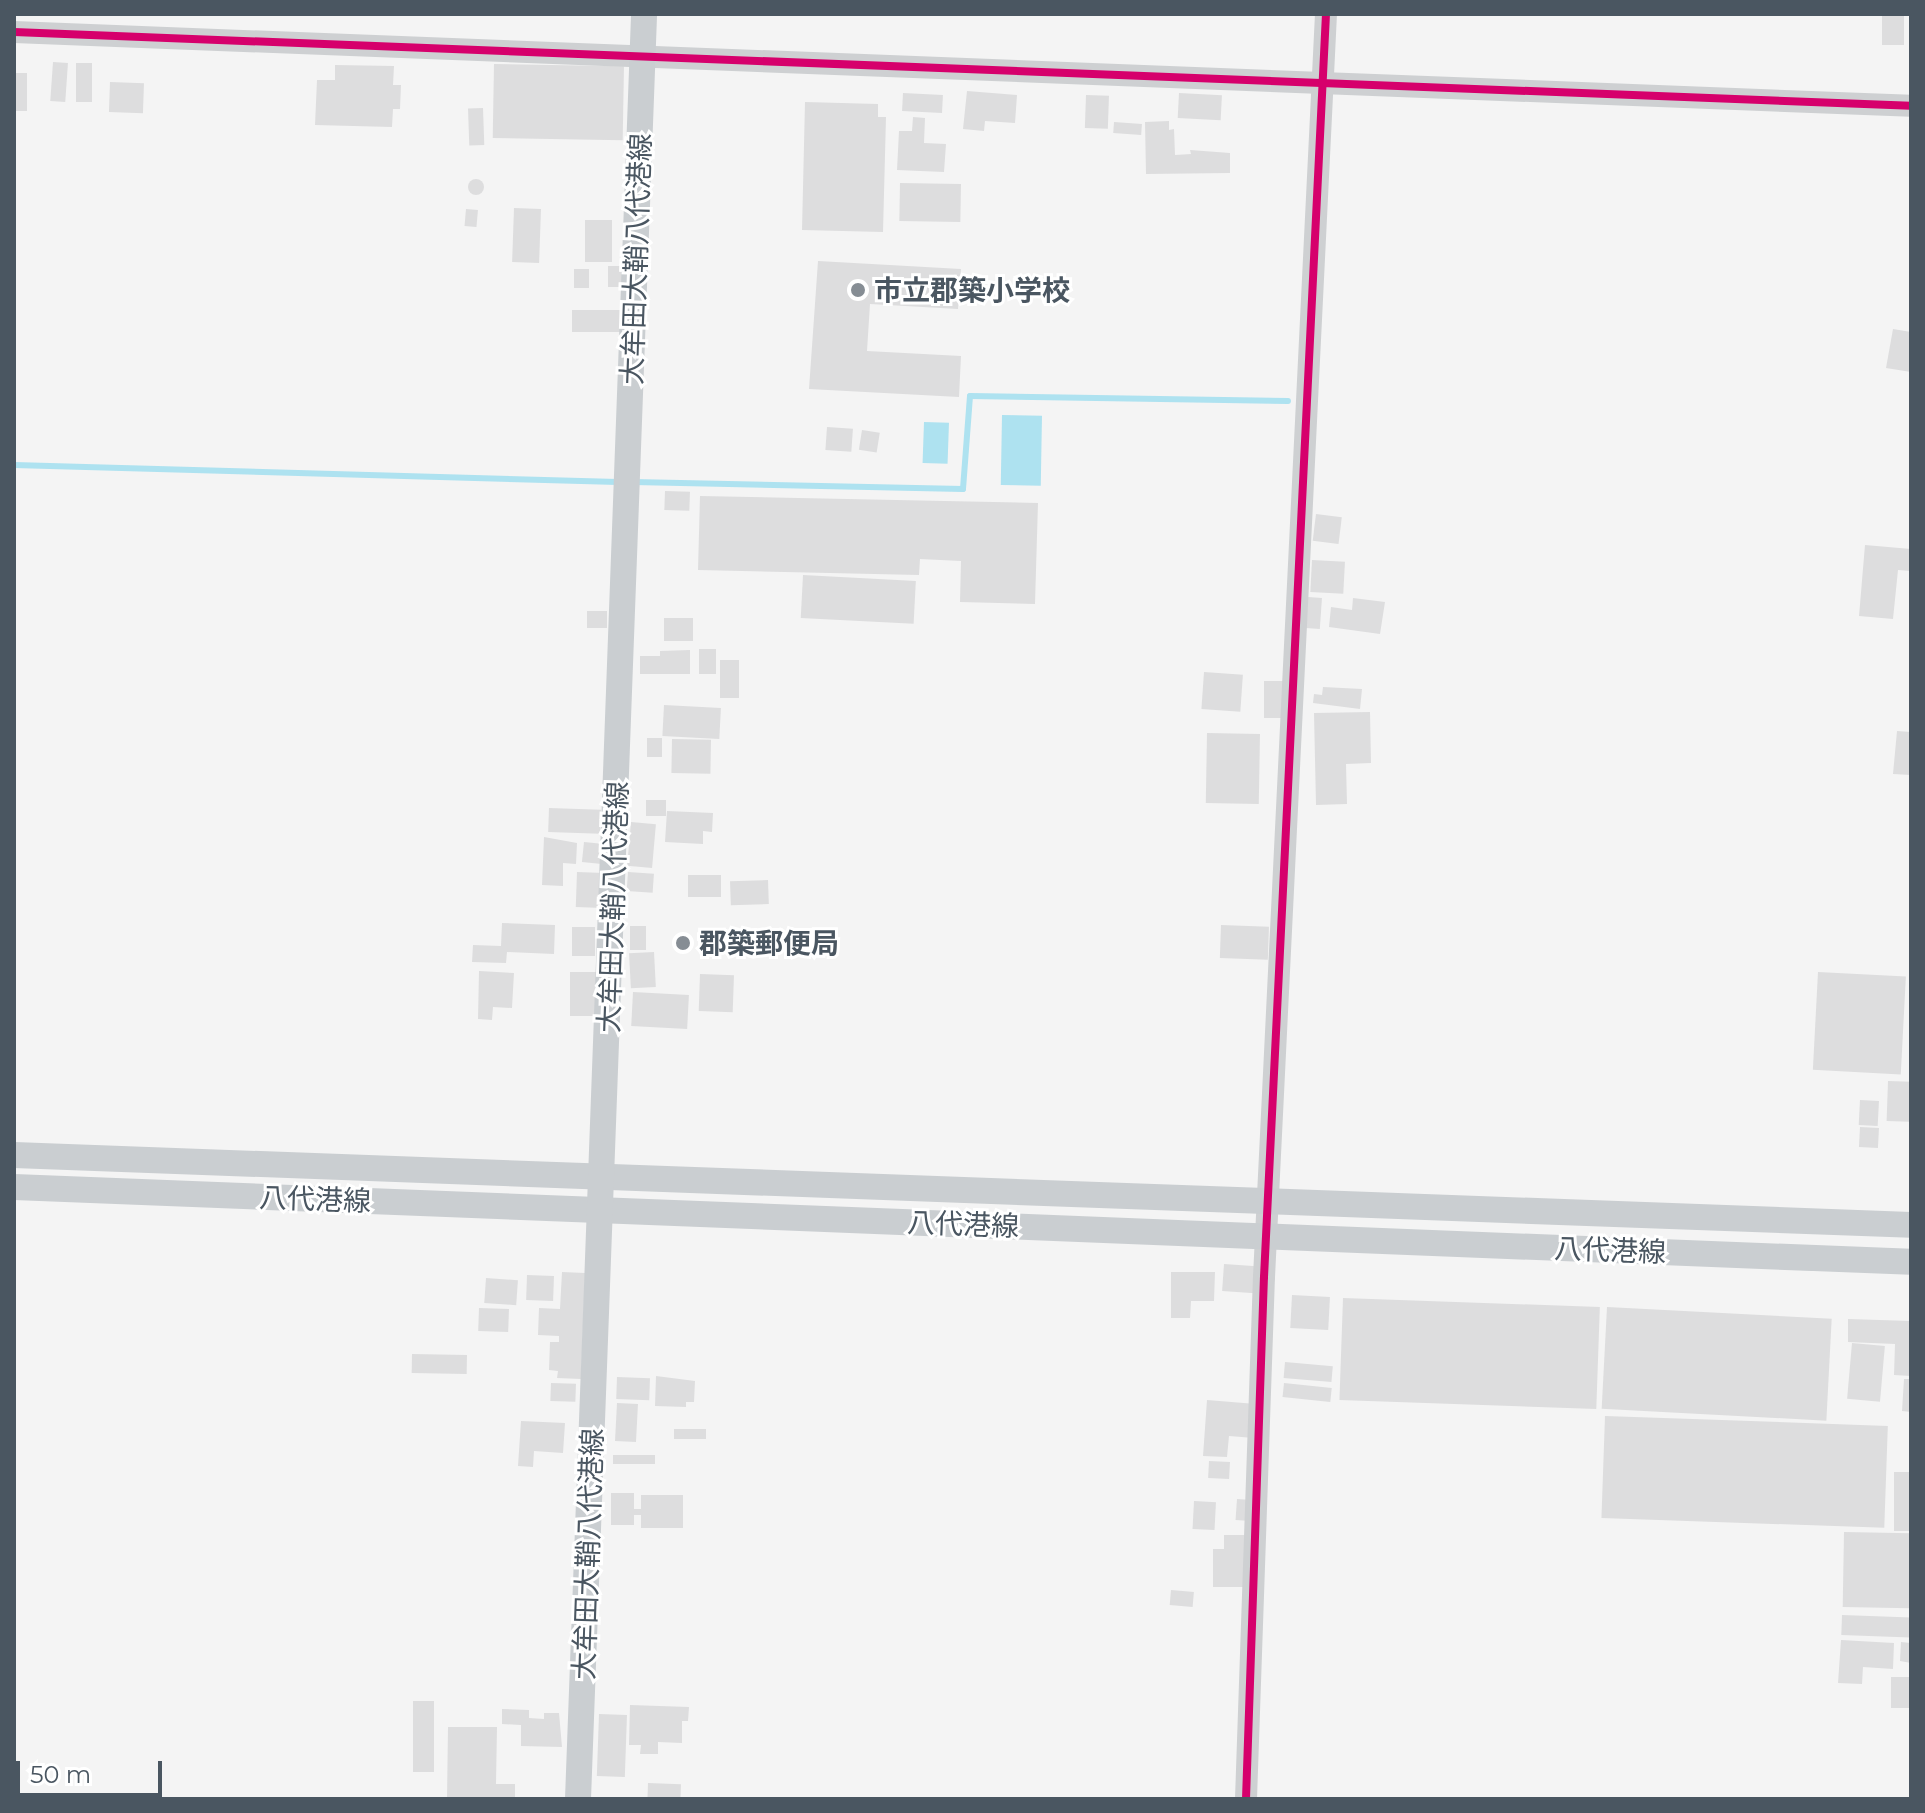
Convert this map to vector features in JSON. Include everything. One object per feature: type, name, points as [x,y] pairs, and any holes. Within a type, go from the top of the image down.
[{"type":"main road","name":"大牟田大鞘八代港線","points":[[578,1799],[644,14]]},
{"type":"main road","name":"八代港線","points":[[14,1155],[1911,1225]]},
{"type":"main road","name":"八代港線","points":[[14,1187],[1911,1262]]},
{"type":"street","points":[[1246,1799],[1269,1201],[1326,14]]},
{"type":"street","points":[[14,32],[1911,106]]},
{"type":"water","points":[[1002,415],[1042,416],[1041,486],[1001,485]]},
{"type":"water","points":[[924,422],[949,423],[948,464],[923,463]]},
{"type":"building","points":[[1882,14],[1904,14],[1904,45],[1882,45]]},
{"type":"building","points":[[53,62],[68,63],[65,102],[50,101]]},
{"type":"building","points":[[76,63],[92,63],[92,102],[76,102]]},
{"type":"building","points":[[494,64],[624,66],[623,140],[493,138]]},
{"type":"building","points":[[335,65],[394,66],[393,85],[401,85],[400,109],[393,109],[392,127],[315,125],[317,80],[335,80]]},
{"type":"building","points":[[14,73],[27,73],[27,111],[14,111]]},
{"type":"building","points":[[110,82],[144,83],[143,113],[109,112]]},
{"type":"building","points":[[967,91],[1017,95],[1015,123],[985,121],[984,131],[963,129]]},
{"type":"building","points":[[903,93],[943,95],[942,113],[902,111]]},
{"type":"building","points":[[1179,93],[1222,95],[1221,120],[1178,118]]},
{"type":"building","points":[[1086,95],[1109,96],[1108,129],[1085,128]]},
{"type":"building","points":[[805,102],[878,104],[878,117],[886,117],[883,232],[802,230]]},
{"type":"building","points":[[483,108],[484,145],[469,146],[468,109]]},
{"type":"building","points":[[913,117],[925,118],[924,143],[946,144],[944,172],[897,170],[899,131],[912,131]]},
{"type":"building","points":[[1169,121],[1169,130],[1174,129],[1175,155],[1191,154],[1190,150],[1230,153],[1230,173],[1146,174],[1145,122]]},
{"type":"building","points":[[1114,122],[1142,124],[1141,135],[1113,133]]},
{"type":"building","points":[[473,179],[479,179],[484,187],[482,193],[473,195],[468,190],[468,184]]},
{"type":"building","points":[[900,183],[961,184],[960,222],[899,221]]},
{"type":"building","points":[[514,208],[541,209],[539,263],[512,262]]},
{"type":"building","points":[[466,209],[478,210],[476,227],[465,226]]},
{"type":"building","points":[[585,220],[612,220],[612,262],[585,262]]},
{"type":"building","points":[[818,261],[961,269],[958,309],[870,304],[867,351],[961,356],[959,397],[809,389]]},
{"type":"building","points":[[608,266],[623,266],[623,287],[608,287]]},
{"type":"building","points":[[574,269],[589,269],[589,288],[574,288]]},
{"type":"building","points":[[572,310],[620,310],[620,332],[572,332]]},
{"type":"building","points":[[1893,329],[1911,332],[1911,372],[1886,368]]},
{"type":"building","points":[[827,427],[853,429],[851,452],[825,450]]},
{"type":"building","points":[[862,430],[880,433],[877,453],[859,450]]},
{"type":"building","points":[[665,491],[690,492],[689,511],[664,510]]},
{"type":"building","points":[[700,496],[1038,503],[1035,604],[960,602],[961,561],[920,559],[919,575],[698,570]]},
{"type":"building","points":[[1316,514],[1342,517],[1339,544],[1313,541]]},
{"type":"building","points":[[1865,545],[1911,549],[1911,571],[1898,570],[1893,619],[1859,616]]},
{"type":"building","points":[[1312,560],[1345,562],[1343,594],[1310,592]]},
{"type":"building","points":[[803,575],[916,581],[914,624],[801,618]]},
{"type":"building","points":[[1308,597],[1322,598],[1320,629],[1306,628]]},
{"type":"building","points":[[1353,598],[1385,602],[1380,634],[1329,627],[1331,607],[1352,610]]},
{"type":"building","points":[[587,611],[607,611],[607,628],[587,628]]},
{"type":"building","points":[[664,618],[693,618],[693,641],[664,641]]},
{"type":"building","points":[[699,649],[716,649],[716,674],[699,674]]},
{"type":"building","points":[[690,650],[690,674],[640,674],[640,656],[660,656],[660,651]]},
{"type":"building","points":[[720,660],[739,660],[739,698],[720,698]]},
{"type":"building","points":[[1204,672],[1243,675],[1240,712],[1201,709]]},
{"type":"building","points":[[1264,681],[1289,681],[1289,718],[1264,718]]},
{"type":"building","points":[[1323,687],[1362,689],[1360,709],[1313,703],[1314,694],[1322,695]]},
{"type":"building","points":[[664,705],[721,708],[719,739],[662,736]]},
{"type":"building","points":[[1370,712],[1371,763],[1346,764],[1347,804],[1316,805],[1314,713]]},
{"type":"building","points":[[1897,731],[1911,732],[1911,775],[1893,774]]},
{"type":"building","points":[[1207,733],[1260,734],[1259,804],[1206,803]]},
{"type":"building","points":[[647,738],[662,738],[662,757],[647,757]]},
{"type":"building","points":[[672,739],[711,740],[710,774],[671,773]]},
{"type":"building","points":[[646,800],[666,800],[666,816],[646,816]]},
{"type":"building","points":[[549,808],[601,810],[600,834],[548,832]]},
{"type":"building","points":[[667,811],[713,813],[712,832],[703,831],[703,844],[665,842]]},
{"type":"building","points":[[631,822],[656,824],[652,868],[627,866]]},
{"type":"building","points":[[544,837],[577,843],[576,864],[563,863],[563,886],[542,885]]},
{"type":"building","points":[[584,842],[604,844],[602,864],[582,862]]},
{"type":"building","points":[[577,872],[604,873],[603,908],[576,907]]},
{"type":"building","points":[[628,872],[654,874],[653,893],[627,891]]},
{"type":"building","points":[[688,875],[721,875],[721,897],[688,897]]},
{"type":"building","points":[[768,880],[769,904],[731,905],[730,881]]},
{"type":"building","points":[[502,923],[555,925],[554,954],[507,952],[506,963],[472,962],[473,945],[501,946]]},
{"type":"building","points":[[1221,925],[1269,927],[1268,960],[1220,958]]},
{"type":"building","points":[[630,926],[646,926],[646,950],[630,950]]},
{"type":"building","points":[[572,927],[595,927],[595,956],[572,956]]},
{"type":"building","points":[[654,952],[656,987],[631,988],[629,953]]},
{"type":"building","points":[[479,971],[514,973],[512,1008],[493,1007],[492,1020],[478,1019]]},
{"type":"building","points":[[570,972],[597,972],[597,1016],[570,1016]]},
{"type":"building","points":[[1818,972],[1906,977],[1901,1074],[1813,1070]]},
{"type":"building","points":[[700,974],[734,975],[733,1012],[699,1011]]},
{"type":"building","points":[[633,992],[689,995],[687,1029],[631,1026]]},
{"type":"building","points":[[1888,1081],[1911,1082],[1910,1122],[1887,1121]]},
{"type":"building","points":[[1860,1100],[1879,1101],[1878,1126],[1859,1125]]},
{"type":"building","points":[[1860,1127],[1879,1128],[1878,1148],[1859,1147]]},
{"type":"building","points":[[1224,1264],[1264,1267],[1262,1294],[1222,1291]]},
{"type":"building","points":[[562,1272],[585,1273],[581,1379],[557,1378],[558,1371],[549,1370],[550,1342],[559,1342],[559,1336],[538,1335],[539,1308],[560,1309]]},
{"type":"building","points":[[1171,1272],[1215,1272],[1214,1301],[1191,1301],[1190,1318],[1171,1318]]},
{"type":"building","points":[[527,1275],[554,1276],[553,1301],[526,1300]]},
{"type":"building","points":[[486,1278],[518,1280],[516,1305],[484,1303]]},
{"type":"building","points":[[1292,1295],[1330,1297],[1328,1330],[1290,1328]]},
{"type":"building","points":[[1343,1298],[1600,1307],[1596,1409],[1339,1400]]},
{"type":"building","points":[[1607,1307],[1832,1319],[1826,1421],[1602,1409]]},
{"type":"building","points":[[479,1308],[509,1309],[508,1332],[478,1331]]},
{"type":"building","points":[[1848,1319],[1911,1321],[1911,1376],[1894,1375],[1895,1344],[1848,1342]]},
{"type":"building","points":[[1852,1343],[1885,1346],[1880,1402],[1847,1399]]},
{"type":"building","points":[[412,1354],[467,1355],[467,1374],[412,1373]]},
{"type":"building","points":[[1285,1362],[1333,1366],[1331,1382],[1284,1378]]},
{"type":"building","points":[[656,1376],[695,1381],[694,1402],[686,1402],[686,1407],[655,1406]]},
{"type":"building","points":[[617,1377],[650,1378],[649,1400],[616,1399]]},
{"type":"building","points":[[1904,1379],[1911,1379],[1911,1412],[1902,1411]]},
{"type":"building","points":[[551,1383],[576,1384],[575,1402],[550,1401]]},
{"type":"building","points":[[1284,1383],[1332,1388],[1330,1402],[1283,1397]]},
{"type":"building","points":[[1207,1400],[1256,1404],[1254,1438],[1229,1436],[1227,1457],[1203,1456]]},
{"type":"building","points":[[617,1403],[638,1404],[636,1442],[615,1441]]},
{"type":"building","points":[[1605,1416],[1888,1426],[1884,1528],[1601,1518]]},
{"type":"building","points":[[521,1421],[565,1423],[563,1453],[534,1451],[533,1467],[518,1466]]},
{"type":"building","points":[[674,1429],[706,1429],[706,1439],[674,1439]]},
{"type":"building","points":[[613,1455],[655,1455],[655,1464],[613,1464]]},
{"type":"building","points":[[1209,1461],[1230,1462],[1229,1479],[1208,1478]]},
{"type":"building","points":[[1894,1472],[1911,1472],[1911,1531],[1894,1531]]},
{"type":"building","points":[[611,1493],[634,1493],[634,1509],[641,1509],[641,1495],[683,1495],[683,1528],[641,1528],[641,1515],[634,1515],[634,1525],[611,1525]]},
{"type":"building","points":[[1237,1499],[1252,1500],[1250,1521],[1236,1520]]},
{"type":"building","points":[[1194,1501],[1216,1502],[1215,1530],[1193,1529]]},
{"type":"building","points":[[1844,1532],[1911,1533],[1910,1608],[1843,1607]]},
{"type":"building","points":[[1224,1535],[1251,1535],[1251,1587],[1213,1587],[1213,1549],[1224,1549]]},
{"type":"building","points":[[1171,1590],[1194,1592],[1193,1607],[1170,1605]]},
{"type":"building","points":[[1842,1615],[1911,1617],[1910,1637],[1841,1635]]},
{"type":"building","points":[[1841,1640],[1894,1643],[1893,1669],[1863,1667],[1862,1684],[1838,1683]]},
{"type":"building","points":[[1901,1642],[1911,1643],[1911,1663],[1900,1661]]},
{"type":"building","points":[[1891,1677],[1911,1677],[1911,1708],[1891,1708]]},
{"type":"building","points":[[413,1701],[434,1701],[434,1772],[413,1772]]},
{"type":"building","points":[[630,1705],[689,1707],[688,1721],[682,1721],[682,1743],[658,1742],[658,1754],[640,1754],[641,1745],[629,1745]]},
{"type":"building","points":[[502,1709],[529,1710],[529,1718],[544,1719],[544,1713],[559,1713],[562,1747],[521,1746],[521,1725],[502,1724]]},
{"type":"building","points":[[599,1714],[627,1715],[625,1777],[597,1776]]},
{"type":"building","points":[[448,1727],[497,1727],[496,1784],[515,1784],[515,1799],[447,1799]]},
{"type":"building","points":[[648,1783],[681,1784],[680,1799],[647,1799]]},
{"type":"waterway","points":[[633,482],[963,489],[970,396],[1288,401]]},
{"type":"waterway","points":[[14,465],[618,482]]},
{"type":"cycle path","points":[[1246,1799],[1264,1277],[1326,14]]},
{"type":"cycle path","points":[[14,32],[1911,106]]},
{"type":"place","name":"市立郡築小学校","points":[[858,290]]},
{"type":"place","name":"郡築郵便局","points":[[683,943]]}]
